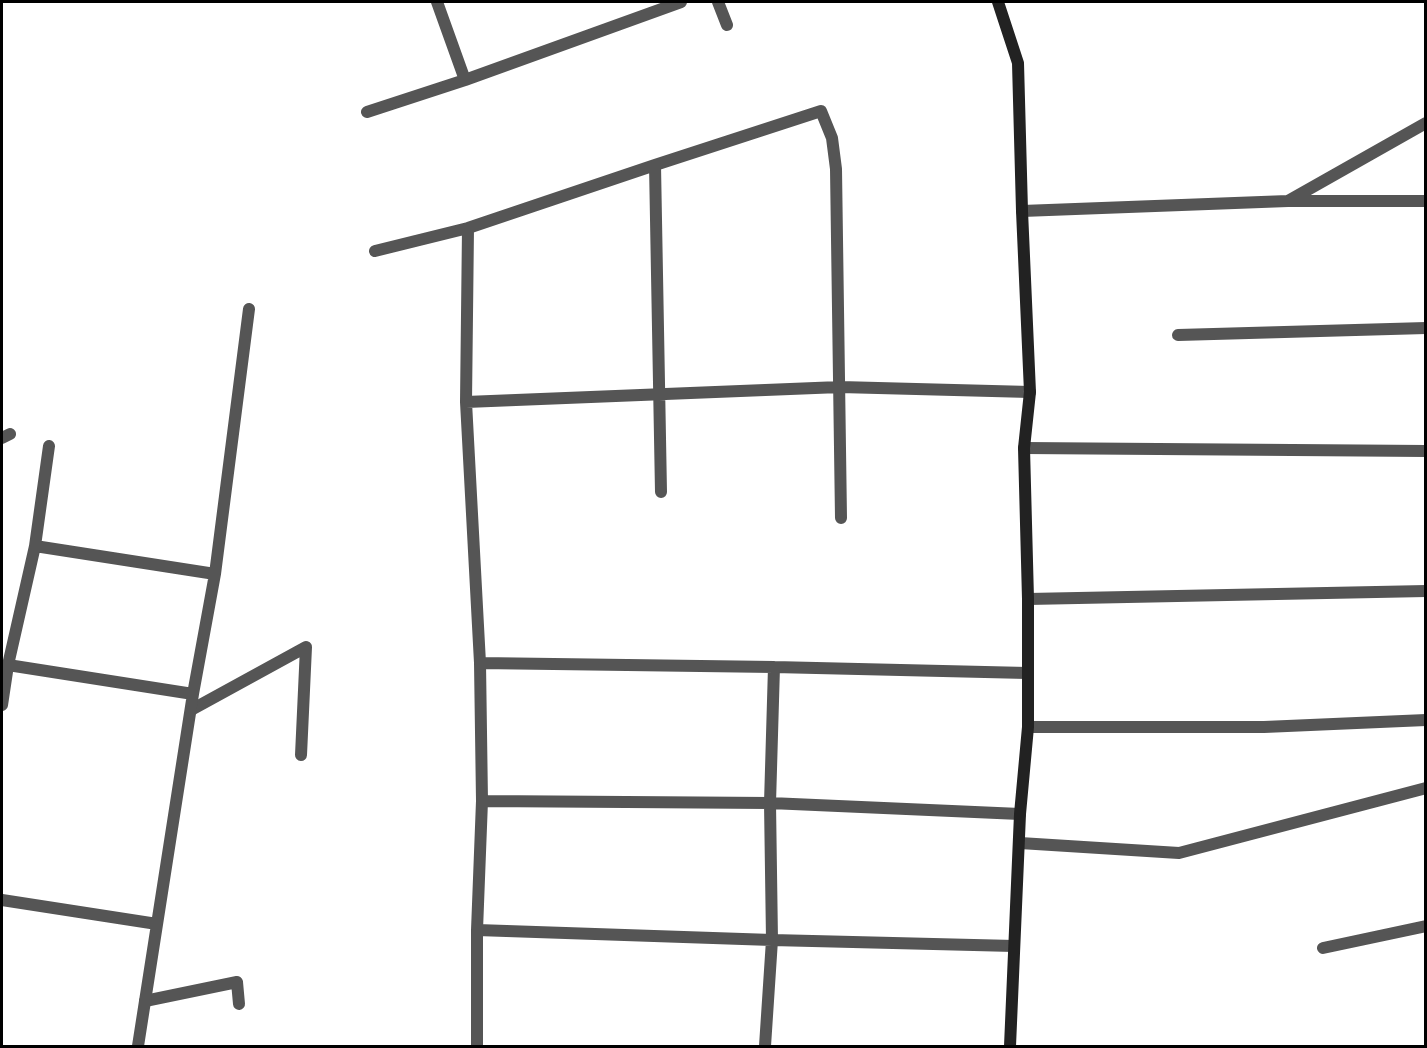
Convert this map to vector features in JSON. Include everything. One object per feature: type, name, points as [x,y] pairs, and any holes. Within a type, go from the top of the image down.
[{"type":"street","points":[[437,2],[465,80]]},
{"type":"street","points":[[367,112],[465,80],[681,2]]},
{"type":"street","points":[[718,2],[727,25]]},
{"type":"street","points":[[998,2],[1018,63],[1030,392],[1024,448],[1028,600],[1028,727],[1020,814],[1010,1047]]},
{"type":"street","points":[[375,251],[468,228],[821,111],[832,138],[836,169],[841,518]]},
{"type":"street","points":[[1288,201],[1425,123]]},
{"type":"street","points":[[655,165],[661,492]]},
{"type":"street","points":[[1022,211],[1288,201],[1425,201]]},
{"type":"street","points":[[468,228],[466,402],[480,663],[482,801],[477,930],[477,1047]]},
{"type":"street","points":[[138,1047],[193,694],[215,574],[249,309]]},
{"type":"street","points":[[1178,335],[1425,328]]},
{"type":"street","points":[[466,402],[840,387],[1030,392]]},
{"type":"street","points":[[2,705],[3,687],[35,546],[49,446]]},
{"type":"street","points":[[1024,448],[1425,451]]},
{"type":"street","points":[[35,546],[215,574]]},
{"type":"street","points":[[1028,600],[1425,591]]},
{"type":"street","points":[[191,710],[306,647],[301,755]]},
{"type":"street","points":[[480,663],[1027,673]]},
{"type":"street","points":[[8,665],[193,694]]},
{"type":"street","points":[[765,1047],[772,940],[770,803],[774,667]]},
{"type":"street","points":[[1028,727],[1264,727],[1425,720]]},
{"type":"street","points":[[1020,843],[1179,853],[1425,788]]},
{"type":"street","points":[[482,801],[770,803],[1020,814]]},
{"type":"street","points":[[2,900],[157,924]]},
{"type":"street","points":[[1323,948],[1425,926]]},
{"type":"street","points":[[477,930],[1014,946]]},
{"type":"street","points":[[145,1001],[237,982],[239,1004]]}]
